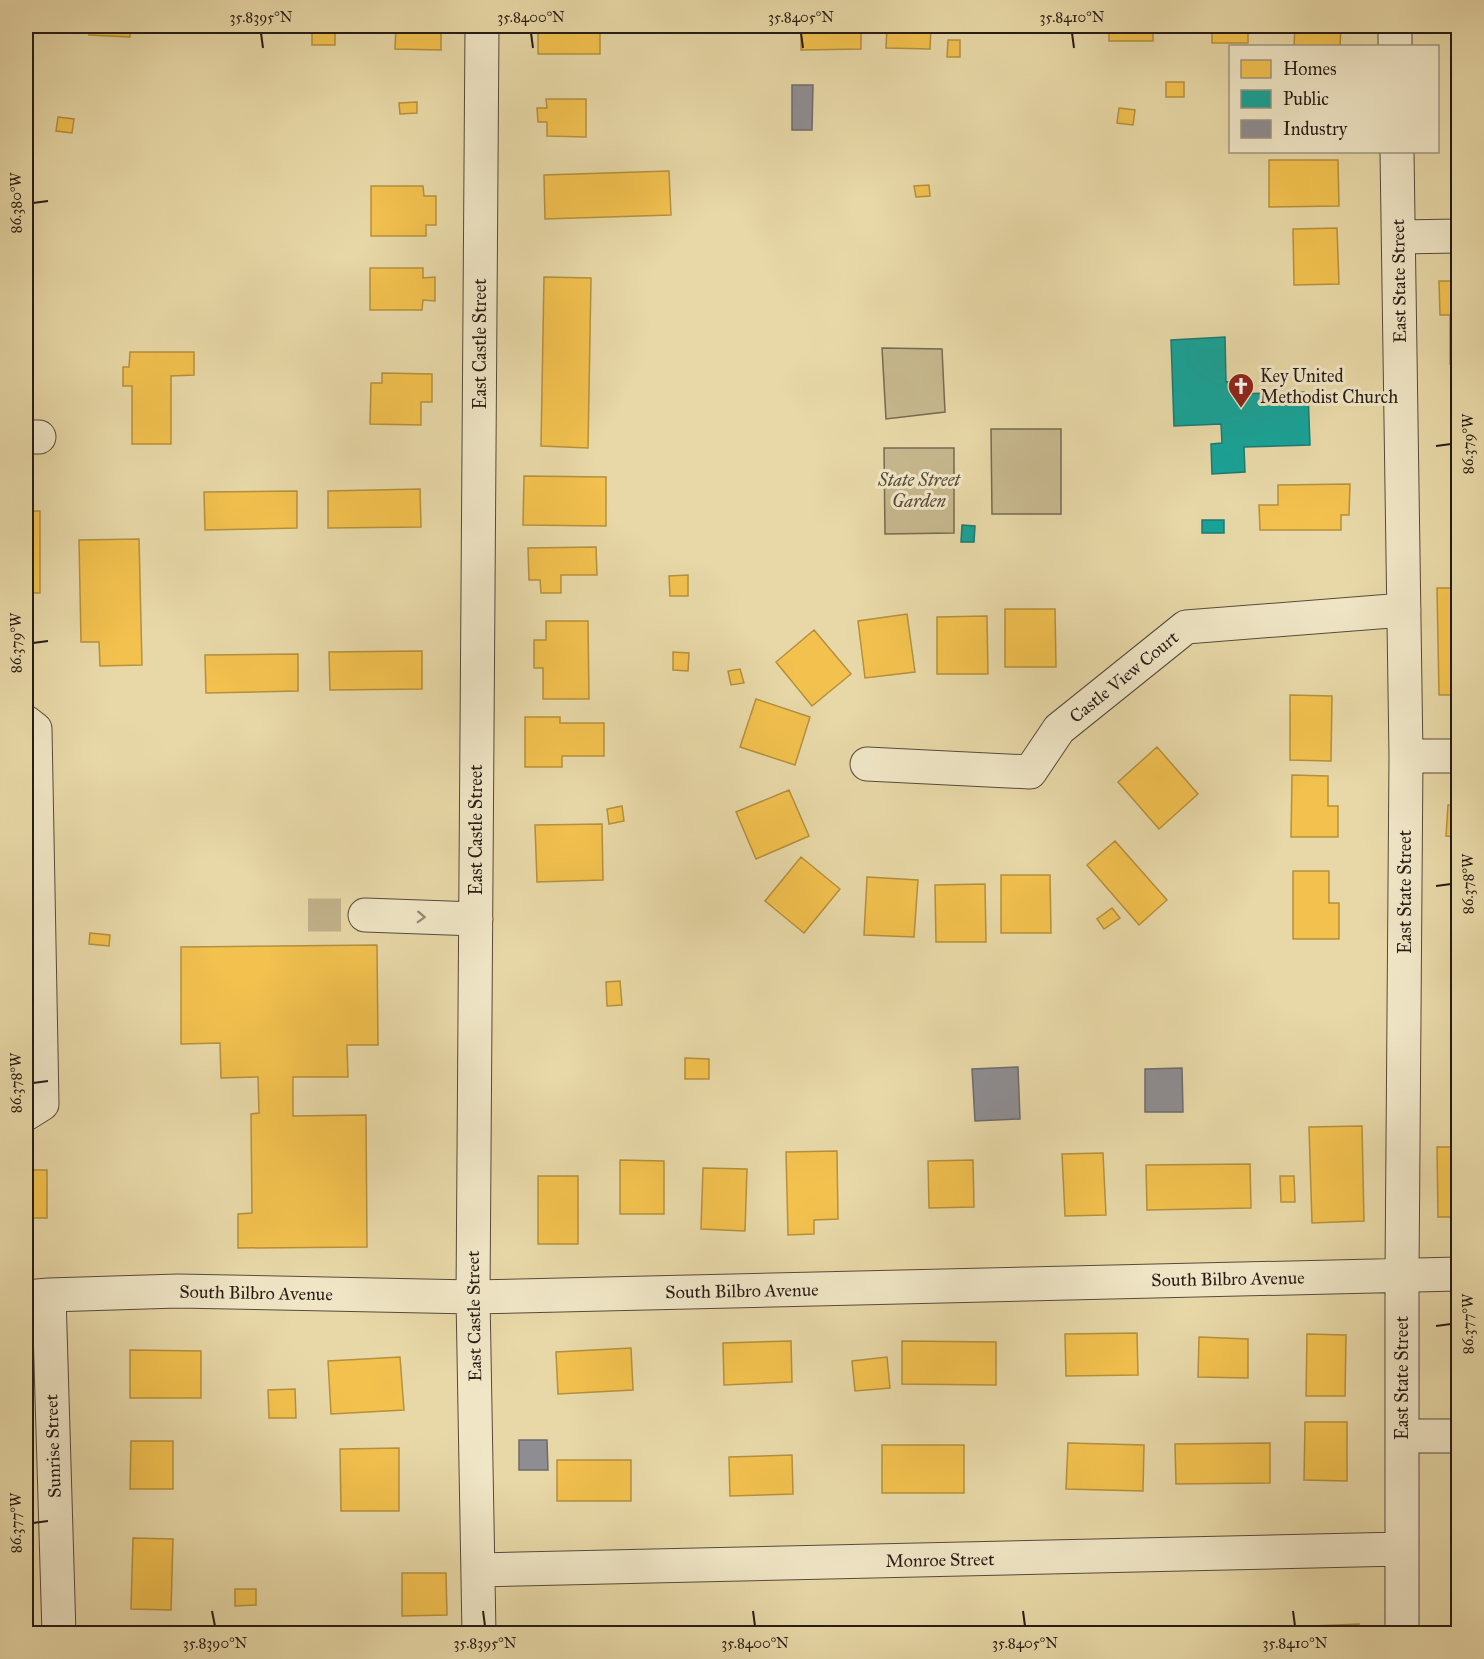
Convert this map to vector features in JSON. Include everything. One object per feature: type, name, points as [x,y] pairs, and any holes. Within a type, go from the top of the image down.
[{"type":"street","name":"East Castle Street","points":[[479,1634],[472,1297],[482,26]]},
{"type":"street","points":[[1395,26],[1395,45]]},
{"type":"street","name":"East State Street","points":[[1397,153],[1406,756],[1402,1634]]},
{"type":"street","points":[[1399,237],[1458,236]]},
{"type":"street","name":"Castle View Court","points":[[867,764],[1030,772],[1059,729],[1186,627],[1404,610]]},
{"type":"street","points":[[26,722],[35,729],[42,1104],[26,1114]]},
{"type":"street","points":[[1406,756],[1458,756]]},
{"type":"street","points":[[365,915],[476,919]]},
{"type":"street","name":"South Bilbro Avenue","points":[[37,1296],[178,1291],[472,1297],[1458,1274]]},
{"type":"street","name":"Sunrise Street","points":[[37,1296],[59,1634]]},
{"type":"street","points":[[1402,1436],[1458,1436]]},
{"type":"street","name":"Monroe Street","points":[[478,1570],[1401,1549]]},
{"type":"green space","points":[[882,348],[942,349],[945,412],[886,419]]},
{"type":"green space","name":"State Street Garden","points":[[991,429],[1061,429],[1061,514],[992,514]]},
{"type":"green space","name":"State Street Garden","points":[[884,448],[954,448],[954,533],[885,534]]},
{"type":"building: Homes","points":[[90,26],[130,26],[130,37],[89,35]]},
{"type":"building: Homes","points":[[312,26],[363,26],[363,32],[335,32],[335,45],[312,45]]},
{"type":"building: Homes","points":[[396,26],[441,26],[441,50],[395,49]]},
{"type":"building: Homes","points":[[538,26],[600,26],[600,54],[538,54]]},
{"type":"building: Homes","points":[[801,26],[861,26],[861,49],[801,50]]},
{"type":"building: Homes","points":[[887,26],[931,26],[930,49],[886,48]]},
{"type":"building: Homes","points":[[1109,26],[1153,26],[1153,41],[1109,41]]},
{"type":"building: Homes","points":[[1212,26],[1248,26],[1248,43],[1212,43]]},
{"type":"building: Homes","points":[[1295,26],[1341,26],[1340,45],[1294,45]]},
{"type":"building: Homes","points":[[1454,27],[1458,27],[1458,59],[1455,59]]},
{"type":"building: Homes","points":[[948,40],[960,40],[960,57],[947,57]]},
{"type":"building: Homes","points":[[1166,82],[1184,82],[1184,97],[1166,97]]},
{"type":"building: Homes","points":[[546,99],[586,99],[586,137],[547,136],[547,122],[538,122],[537,108],[547,108]]},
{"type":"building: Homes","points":[[417,102],[417,113],[400,114],[399,103]]},
{"type":"building: Homes","points":[[1119,108],[1135,110],[1133,125],[1117,123]]},
{"type":"building: Homes","points":[[58,117],[74,119],[72,133],[56,131]]},
{"type":"building: Homes","points":[[1269,160],[1338,160],[1339,206],[1269,207]]},
{"type":"building: Homes","points":[[669,171],[671,215],[545,219],[544,175]]},
{"type":"building: Homes","points":[[929,185],[930,196],[916,197],[914,186]]},
{"type":"building: Homes","points":[[371,186],[423,186],[424,196],[436,196],[436,225],[426,225],[426,236],[371,236]]},
{"type":"building: Homes","points":[[26,202],[30,202],[31,320],[26,320]]},
{"type":"building: Homes","points":[[1337,228],[1339,284],[1294,285],[1293,229]]},
{"type":"building: Homes","points":[[370,268],[423,268],[423,278],[435,277],[435,301],[423,300],[422,310],[370,310]]},
{"type":"building: Homes","points":[[544,277],[591,278],[588,448],[541,446]]},
{"type":"building: Homes","points":[[1439,281],[1458,281],[1458,364],[1450,364],[1450,315],[1440,315]]},
{"type":"building: Homes","points":[[130,352],[194,352],[194,375],[171,376],[171,444],[132,444],[132,386],[123,386],[123,367],[129,367]]},
{"type":"building: Homes","points":[[382,373],[432,374],[432,402],[421,402],[421,425],[370,424],[371,383],[382,383]]},
{"type":"building: Homes","points":[[524,476],[606,477],[606,526],[523,525]]},
{"type":"building: Homes","points":[[1350,484],[1349,515],[1341,515],[1341,530],[1260,530],[1259,505],[1278,505],[1278,485]]},
{"type":"building: Homes","points":[[420,489],[421,527],[328,528],[328,491]]},
{"type":"building: Homes","points":[[297,491],[297,528],[205,530],[204,492]]},
{"type":"building: Homes","points":[[26,511],[40,511],[40,593],[26,593]]},
{"type":"building: Homes","points":[[139,539],[142,665],[100,666],[99,642],[81,642],[79,540]]},
{"type":"building: Homes","points":[[596,547],[597,575],[561,575],[561,593],[541,593],[540,580],[529,580],[528,548]]},
{"type":"building: Homes","points":[[688,575],[688,596],[670,596],[669,576]]},
{"type":"building: Homes","points":[[1437,588],[1458,588],[1458,695],[1439,695]]},
{"type":"building: Homes","points":[[1005,609],[1055,609],[1056,667],[1005,667]]},
{"type":"building: Homes","points":[[907,614],[915,672],[865,678],[858,621]]},
{"type":"building: Homes","points":[[987,616],[988,674],[937,674],[937,617]]},
{"type":"building: Homes","points":[[546,621],[588,621],[589,699],[543,699],[543,668],[534,668],[534,640],[546,640]]},
{"type":"building: Homes","points":[[814,630],[851,674],[812,706],[776,662]]},
{"type":"building: Homes","points":[[422,651],[422,689],[330,690],[329,652]]},
{"type":"building: Homes","points":[[673,652],[689,653],[688,671],[673,670]]},
{"type":"building: Homes","points":[[298,654],[298,691],[206,693],[205,655]]},
{"type":"building: Homes","points":[[740,669],[744,683],[731,685],[728,671]]},
{"type":"building: Homes","points":[[1290,695],[1332,696],[1331,761],[1290,760]]},
{"type":"building: Homes","points":[[756,699],[810,717],[795,765],[740,747]]},
{"type":"building: Homes","points":[[525,717],[560,717],[560,723],[604,723],[604,756],[562,756],[562,767],[525,767]]},
{"type":"building: Homes","points":[[1157,747],[1198,794],[1159,829],[1118,782]]},
{"type":"building: Homes","points":[[1292,775],[1328,776],[1328,806],[1338,806],[1338,837],[1291,837]]},
{"type":"building: Homes","points":[[789,790],[809,836],[756,859],[736,812]]},
{"type":"building: Homes","points":[[1448,805],[1458,805],[1458,837],[1446,836]]},
{"type":"building: Homes","points":[[622,806],[624,821],[609,824],[607,809]]},
{"type":"building: Homes","points":[[602,824],[603,880],[537,882],[535,825]]},
{"type":"building: Homes","points":[[1115,841],[1167,900],[1139,925],[1087,865]]},
{"type":"building: Homes","points":[[801,857],[840,889],[804,933],[765,901]]},
{"type":"building: Homes","points":[[1293,871],[1329,871],[1329,903],[1339,903],[1339,939],[1293,939]]},
{"type":"building: Homes","points":[[1001,875],[1050,875],[1051,933],[1001,933]]},
{"type":"building: Homes","points":[[867,877],[918,880],[914,937],[864,935]]},
{"type":"building: Homes","points":[[985,884],[986,942],[936,942],[935,885]]},
{"type":"building: Homes","points":[[1112,908],[1120,918],[1104,929],[1097,919]]},
{"type":"building: Homes","points":[[90,933],[110,935],[109,946],[89,944]]},
{"type":"building: Homes","points":[[377,945],[378,1045],[347,1045],[348,1077],[293,1077],[293,1116],[366,1115],[367,1247],[238,1248],[238,1214],[252,1213],[251,1114],[259,1113],[258,1077],[221,1078],[220,1043],[181,1044],[181,947]]},
{"type":"building: Homes","points":[[620,981],[622,1005],[607,1006],[606,982]]},
{"type":"building: Homes","points":[[685,1058],[709,1059],[709,1079],[685,1079]]},
{"type":"building: Homes","points":[[1362,1126],[1364,1221],[1312,1223],[1309,1127]]},
{"type":"building: Homes","points":[[1437,1147],[1458,1147],[1458,1217],[1438,1217]]},
{"type":"building: Homes","points":[[837,1151],[838,1219],[814,1220],[814,1234],[788,1235],[786,1152]]},
{"type":"building: Homes","points":[[1103,1153],[1106,1215],[1065,1216],[1062,1154]]},
{"type":"building: Homes","points":[[620,1160],[664,1161],[664,1214],[620,1214]]},
{"type":"building: Homes","points":[[973,1160],[974,1207],[929,1208],[928,1161]]},
{"type":"building: Homes","points":[[1250,1164],[1251,1208],[1147,1210],[1146,1165]]},
{"type":"building: Homes","points":[[703,1168],[747,1169],[745,1231],[701,1229]]},
{"type":"building: Homes","points":[[26,1170],[47,1170],[47,1218],[26,1218]]},
{"type":"building: Homes","points":[[538,1176],[578,1176],[578,1244],[538,1244]]},
{"type":"building: Homes","points":[[1280,1176],[1294,1176],[1295,1202],[1281,1202]]},
{"type":"building: Homes","points":[[1137,1333],[1138,1375],[1066,1376],[1065,1334]]},
{"type":"building: Homes","points":[[1307,1334],[1346,1335],[1345,1396],[1306,1396]]},
{"type":"building: Homes","points":[[1199,1337],[1248,1339],[1248,1378],[1198,1377]]},
{"type":"building: Homes","points":[[791,1341],[792,1382],[724,1385],[723,1343]]},
{"type":"building: Homes","points":[[902,1341],[996,1342],[996,1385],[902,1384]]},
{"type":"building: Homes","points":[[631,1348],[633,1390],[558,1394],[556,1352]]},
{"type":"building: Homes","points":[[130,1350],[201,1351],[201,1398],[130,1398]]},
{"type":"building: Homes","points":[[400,1357],[404,1410],[331,1414],[328,1361]]},
{"type":"building: Homes","points":[[887,1357],[890,1388],[855,1391],[852,1361]]},
{"type":"building: Homes","points":[[295,1389],[296,1418],[269,1418],[268,1390]]},
{"type":"building: Homes","points":[[1305,1422],[1347,1422],[1347,1481],[1304,1480]]},
{"type":"building: Homes","points":[[131,1441],[173,1441],[173,1489],[130,1489]]},
{"type":"building: Homes","points":[[1068,1443],[1144,1445],[1143,1491],[1066,1489]]},
{"type":"building: Homes","points":[[1270,1443],[1270,1483],[1176,1484],[1175,1444]]},
{"type":"building: Homes","points":[[882,1445],[964,1445],[964,1493],[882,1493]]},
{"type":"building: Homes","points":[[399,1448],[399,1511],[341,1511],[340,1449]]},
{"type":"building: Homes","points":[[792,1455],[793,1494],[730,1496],[729,1457]]},
{"type":"building: Homes","points":[[557,1460],[631,1460],[631,1501],[557,1501]]},
{"type":"building: Homes","points":[[133,1538],[173,1539],[171,1610],[131,1609]]},
{"type":"building: Homes","points":[[402,1573],[446,1573],[447,1615],[402,1616]]},
{"type":"building: Homes","points":[[235,1589],[256,1589],[256,1605],[235,1606]]},
{"type":"building: Homes","points":[[1359,1624],[1359,1634],[1313,1634],[1313,1626]]},
{"type":"building: Homes","points":[[1276,1628],[1276,1634],[1222,1634],[1222,1629]]},
{"type":"building: Homes","points":[[1017,1631],[1017,1634],[962,1634],[962,1632]]},
{"type":"building: Public","name":"Key United Methodist Church","points":[[1225,337],[1226,382],[1232,381],[1233,394],[1308,392],[1310,445],[1244,447],[1245,472],[1212,474],[1211,444],[1222,443],[1221,424],[1174,426],[1171,340]]},
{"type":"building: Public","points":[[1202,520],[1224,520],[1224,533],[1202,533]]},
{"type":"building: Public","points":[[962,525],[975,526],[974,542],[961,542]]},
{"type":"building: Industry","points":[[792,85],[813,85],[812,130],[792,130]]},
{"type":"building: Industry","points":[[1018,1067],[1020,1119],[975,1121],[972,1069]]},
{"type":"building: Industry","points":[[1182,1068],[1183,1112],[1145,1112],[1145,1069]]},
{"type":"building: Industry","points":[[519,1440],[547,1440],[548,1470],[519,1470]]},
{"type":"tunnel","points":[[308,915],[365,915]]},
{"type":"place","name":"Key United Methodist Church","points":[[1241,409]]}]
